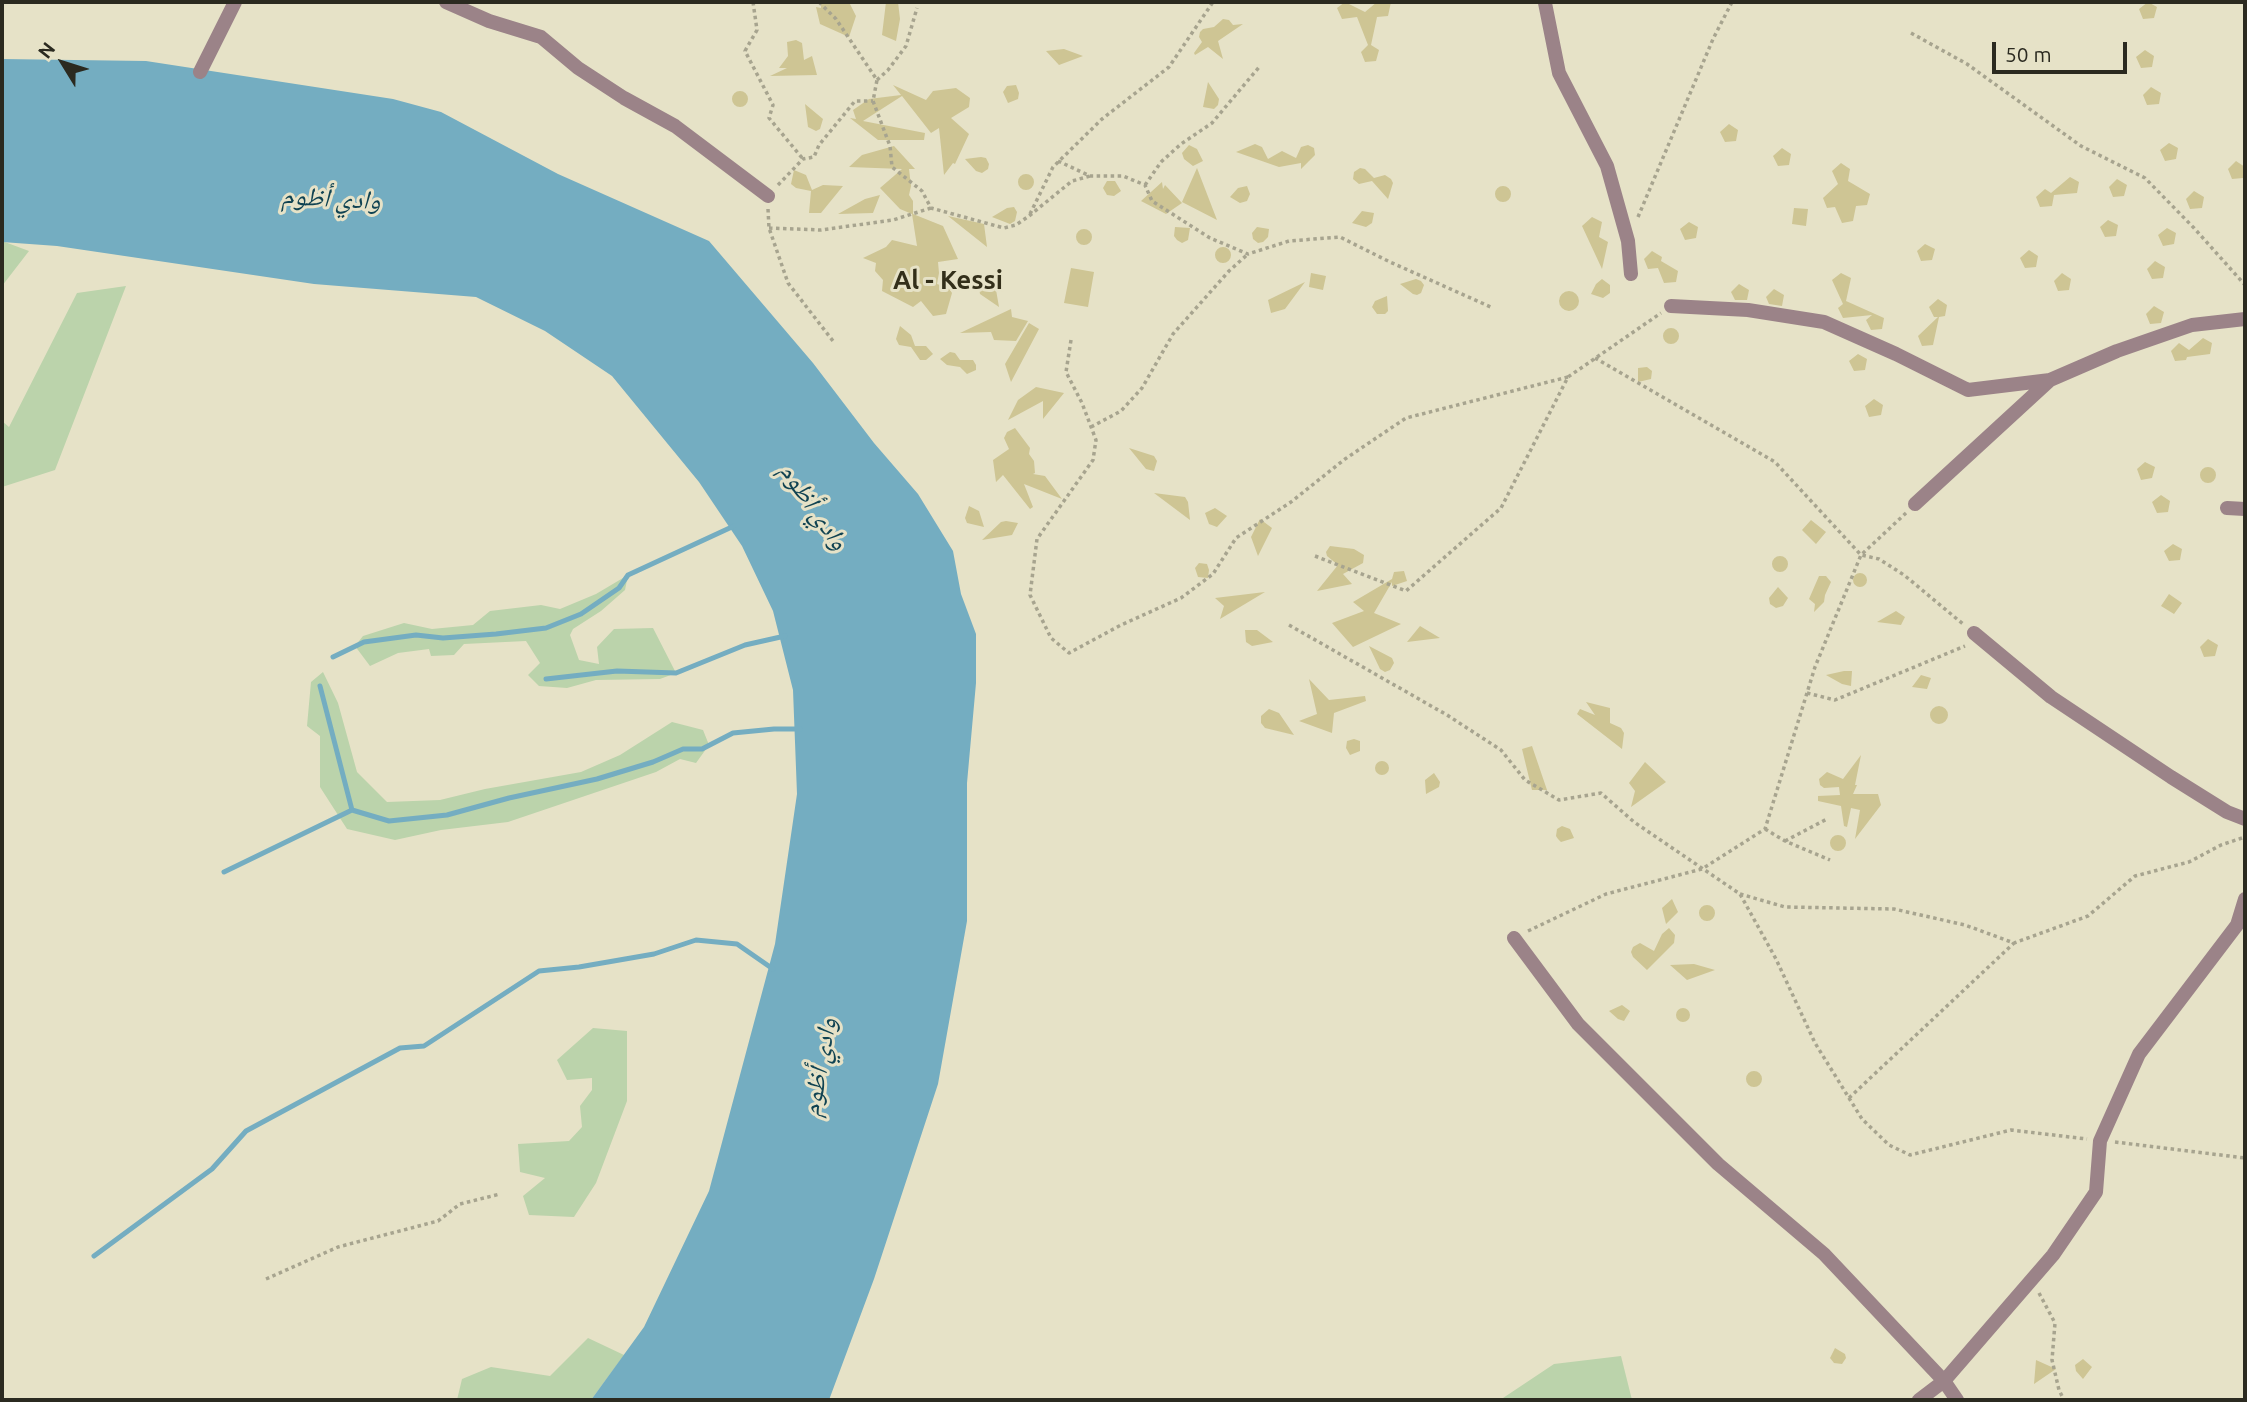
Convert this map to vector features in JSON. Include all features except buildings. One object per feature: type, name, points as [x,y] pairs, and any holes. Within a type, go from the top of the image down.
[{"type":"street","points":[[201,72],[235,2]]},
{"type":"street","points":[[446,2],[489,21],[541,37],[578,68],[624,98],[675,125],[768,196]]},
{"type":"street","points":[[1545,3],[1559,73],[1607,166],[1628,241],[1631,274]]},
{"type":"street","points":[[1671,306],[1748,310],[1824,322],[1968,390],[2050,380],[2117,351],[2192,325],[2245,319]]},
{"type":"street","points":[[1915,504],[2050,380]]},
{"type":"street","points":[[2227,508],[2245,509]]},
{"type":"street","points":[[1974,633],[2051,697],[2171,777],[2227,812],[2245,819]]},
{"type":"street","points":[[1919,1400],[1944,1381],[2053,1255],[2096,1192],[2100,1141],[2139,1054],[2237,926],[2245,899]]},
{"type":"street","points":[[1514,938],[1578,1024],[1718,1164],[1824,1255],[1944,1381],[1957,1400]]},
{"type":"path","points":[[753,2],[757,30],[745,51],[773,105],[769,118],[803,159]]},
{"type":"path","points":[[819,2],[836,19],[877,79]]},
{"type":"path","points":[[1029,216],[1058,161],[1102,119],[1168,67],[1213,2]]},
{"type":"path","points":[[1628,241],[1713,39],[1732,2]]},
{"type":"path","points":[[918,8],[906,46],[888,70],[877,79],[873,101],[890,146],[892,167],[922,191],[931,208]]},
{"type":"path","points":[[1911,33],[1967,64],[2081,146],[2145,178],[2245,285]]},
{"type":"path","points":[[1145,185],[1161,162],[1212,123],[1259,66]]},
{"type":"path","points":[[833,341],[788,283],[769,228],[768,196],[803,159],[814,157],[819,145],[855,101],[873,101]]},
{"type":"path","points":[[1058,161],[1090,176]]},
{"type":"path","points":[[769,228],[821,230],[893,220],[931,208],[1003,228],[1016,225],[1072,181],[1090,176],[1123,176],[1145,185],[1152,201],[1210,238],[1248,254]]},
{"type":"path","points":[[1091,427],[1121,411],[1142,388],[1173,334],[1229,271],[1248,254],[1289,241],[1340,237],[1493,309]]},
{"type":"path","points":[[1071,340],[1066,372],[1082,403],[1096,440],[1093,460],[1037,539],[1030,595],[1051,638],[1069,653],[1121,625],[1181,598],[1213,574],[1236,538],[1291,502],[1345,458],[1406,418],[1568,377],[1671,306]]},
{"type":"path","points":[[1595,358],[1776,462],[1861,555],[1879,559],[1904,575],[1974,633],[1965,647],[1835,699],[1807,693]]},
{"type":"path","points":[[1315,556],[1406,591],[1501,509],[1568,377]]},
{"type":"path","points":[[1514,938],[1606,894],[1702,869],[1765,829],[1815,667],[1861,555],[1915,504]]},
{"type":"path","points":[[1289,625],[1447,715],[1501,750],[1525,780],[1559,800],[1601,793],[1634,822],[1740,894],[1785,907],[1894,909],[1965,925],[2014,943]]},
{"type":"path","points":[[1785,841],[1827,819]]},
{"type":"path","points":[[1765,829],[1785,841],[1830,860]]},
{"type":"path","points":[[1849,1098],[2014,943],[2088,916],[2136,876],[2189,862],[2245,836]]},
{"type":"path","points":[[1740,894],[1776,959],[1815,1043],[1862,1119],[1889,1145],[1910,1156],[2011,1130],[2245,1158]]},
{"type":"path","points":[[266,1279],[338,1247],[438,1221],[460,1204],[500,1194]]},
{"type":"path","points":[[2031,1279],[2055,1323],[2052,1360],[2064,1400]]},
{"type":"green space","points":[[2,241],[29,251],[2,286]]},
{"type":"green space","points":[[126,286],[55,470],[2,487],[2,421],[9,427],[77,293]]},
{"type":"green space","points":[[628,575],[625,590],[601,611],[573,629],[570,635],[579,660],[599,664],[597,647],[614,629],[653,628],[676,673],[660,679],[596,680],[567,688],[539,686],[528,675],[540,663],[526,641],[464,644],[454,655],[431,656],[429,649],[398,653],[370,666],[355,646],[363,636],[404,623],[432,629],[473,625],[490,611],[541,605],[560,609],[596,594]]},
{"type":"green space","points":[[323,672],[338,703],[357,772],[387,802],[440,800],[581,772],[620,755],[672,722],[703,730],[709,745],[696,763],[680,759],[656,772],[508,822],[441,830],[395,840],[347,829],[320,787],[320,736],[307,726],[311,682]]},
{"type":"green space","points":[[593,1028],[627,1031],[627,1101],[596,1183],[574,1217],[529,1215],[523,1196],[545,1178],[520,1172],[518,1144],[569,1141],[582,1127],[580,1106],[592,1090],[592,1078],[567,1080],[557,1060]]},
{"type":"green space","points":[[588,1338],[624,1355],[591,1400],[457,1400],[462,1379],[491,1367],[550,1376]]},
{"type":"green space","points":[[1621,1356],[1632,1400],[1500,1400],[1554,1364]]},
{"type":"water","name":"وادي أظوم","points":[[2,59],[146,61],[393,99],[441,112],[558,174],[709,241],[813,363],[874,443],[918,494],[953,551],[961,594],[976,634],[976,683],[967,783],[967,921],[938,1084],[874,1279],[829,1400],[591,1400],[644,1327],[709,1191],[775,944],[797,794],[793,690],[773,611],[742,546],[699,482],[612,376],[545,331],[476,297],[314,284],[57,246],[2,242]]},
{"type":"waterway","points":[[333,657],[364,642],[416,635],[443,638],[546,628],[581,614],[619,588],[628,575],[734,526]]},
{"type":"waterway","points":[[546,679],[617,671],[676,673],[745,645],[785,636]]},
{"type":"waterway","points":[[320,686],[352,810]]},
{"type":"waterway","points":[[224,872],[352,810],[389,821],[447,815],[597,779],[653,762],[683,749],[702,749],[733,733],[800,729]]},
{"type":"waterway","points":[[94,1256],[212,1169],[246,1131],[400,1048],[424,1046],[539,971],[654,954],[696,940],[737,944],[773,969]]},
{"type":"district","name":"Al - Kessi","points":[[948,280]]}]
